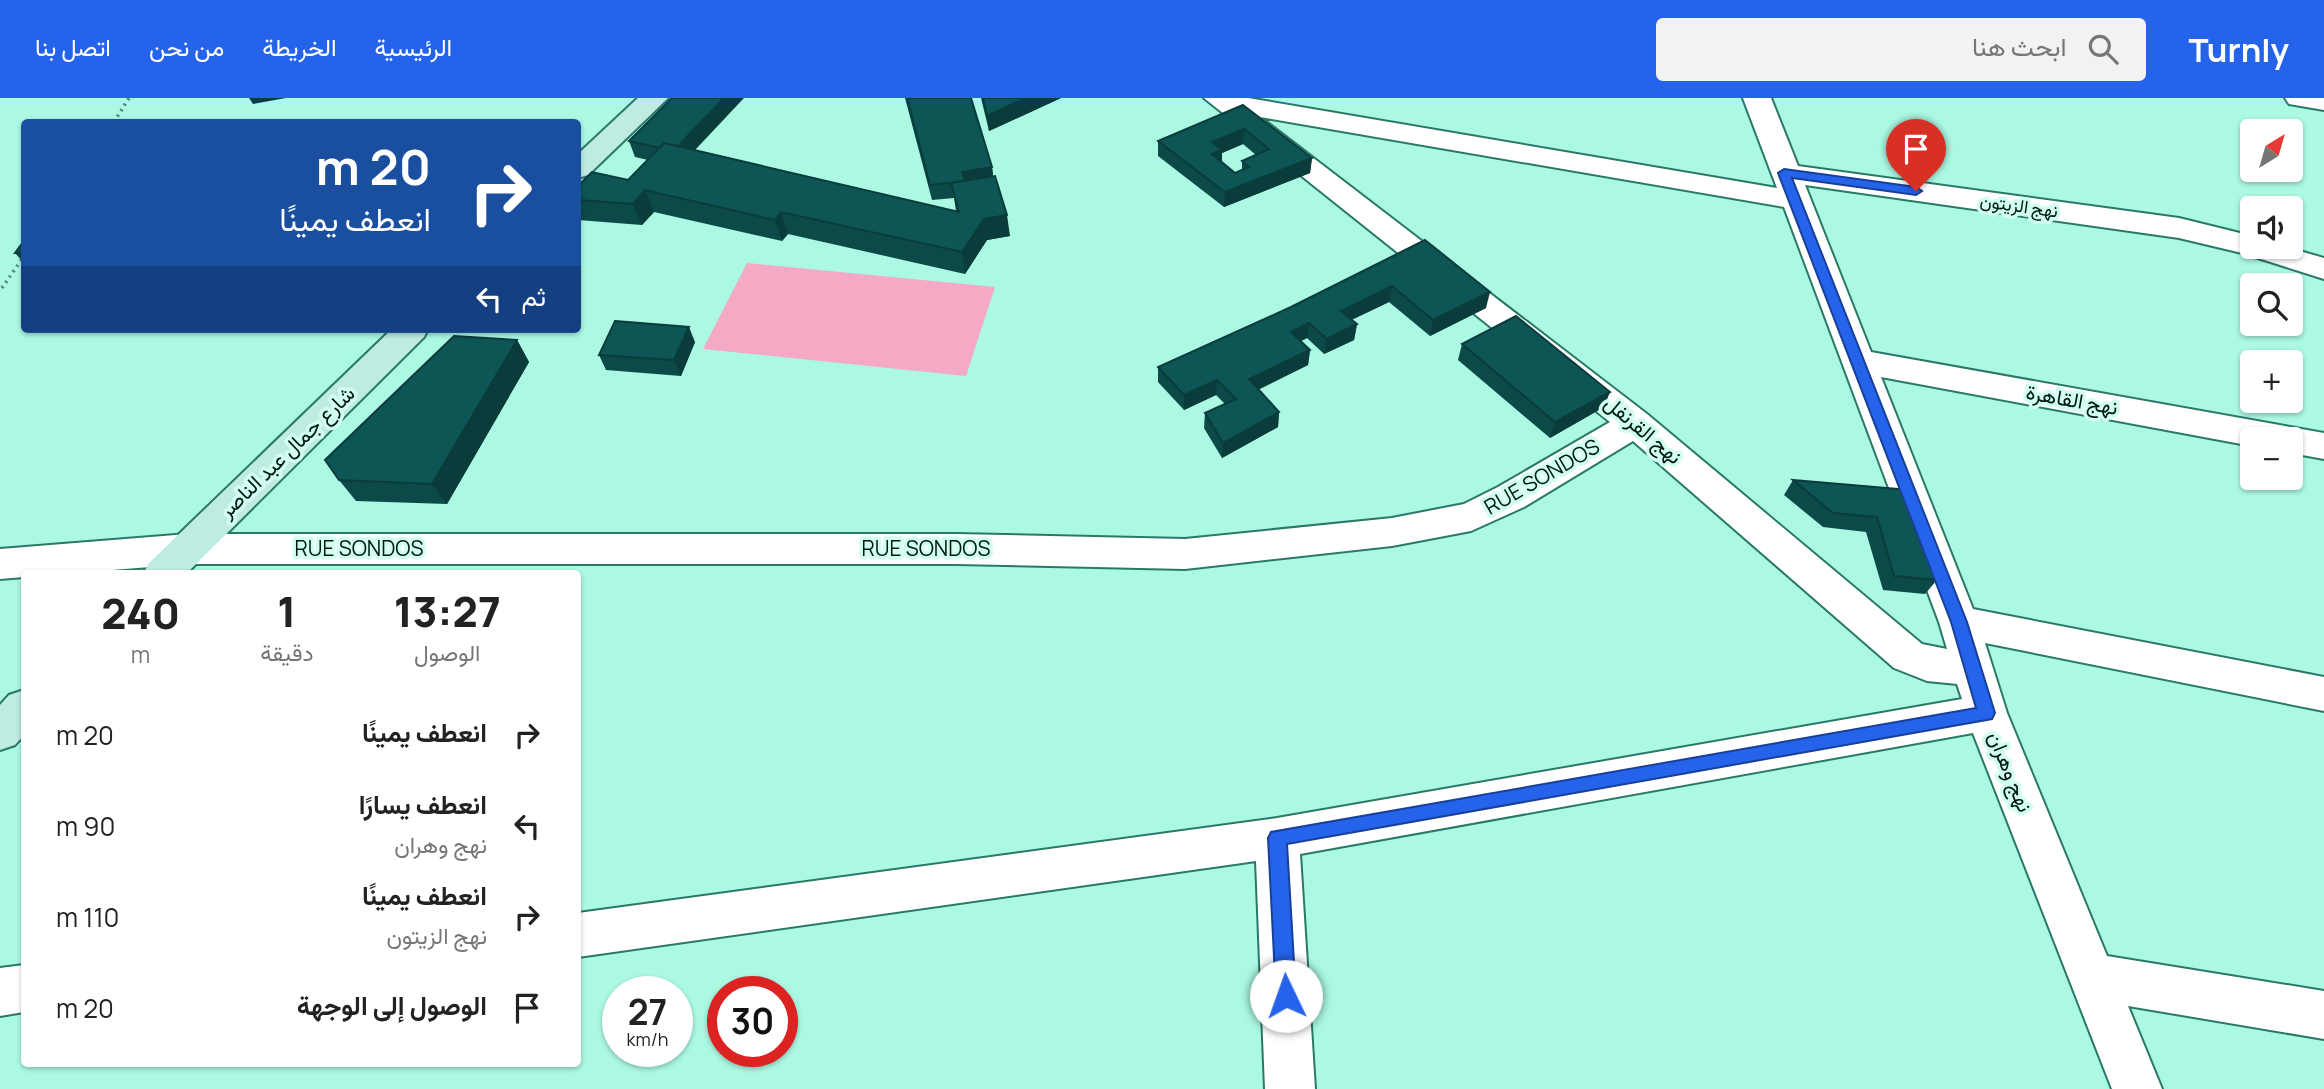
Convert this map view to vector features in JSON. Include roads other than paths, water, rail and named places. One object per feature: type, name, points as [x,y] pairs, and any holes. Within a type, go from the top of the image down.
[{"type":"main road","points":[[581,166],[654,98]]},
{"type":"main road","name":"شارع جمال عبد الناصر","points":[[175,562],[408,333]]},
{"type":"main road","points":[[0,732],[21,711]]},
{"type":"street","name":"نهج وهران","points":[[1757,98],[1959,622],[1986,713],[2137,1089]]},
{"type":"street","points":[[2299,98],[2324,102]]},
{"type":"street","name":"نهج الزيتون","points":[[1221,100],[1790,186],[2179,228],[2240,244]]},
{"type":"street","name":"نهج القرنفل","points":[[1221,100],[1635,423],[1908,656],[1927,664],[1971,668]]},
{"type":"street","points":[[1383,269],[1419,252]]},
{"type":"street","name":"نهج الزيتون","points":[[2292,259],[2324,269]]},
{"type":"street","name":"نهج القاهرة","points":[[1857,361],[2240,431]]},
{"type":"street","name":"RUE SONDOS","points":[[0,564],[956,549],[1185,554],[1392,532],[1471,517],[1511,497],[1635,423]]},
{"type":"street","name":"نهج القاهرة","points":[[2303,442],[2324,446]]},
{"type":"street","points":[[1959,622],[2324,694]]},
{"type":"street","points":[[581,934],[1277,838],[1986,713]]},
{"type":"street","points":[[1277,838],[1290,1089]]},
{"type":"street","points":[[2092,977],[2324,1015]]},
{"type":"street","points":[[0,992],[21,989]]}]
